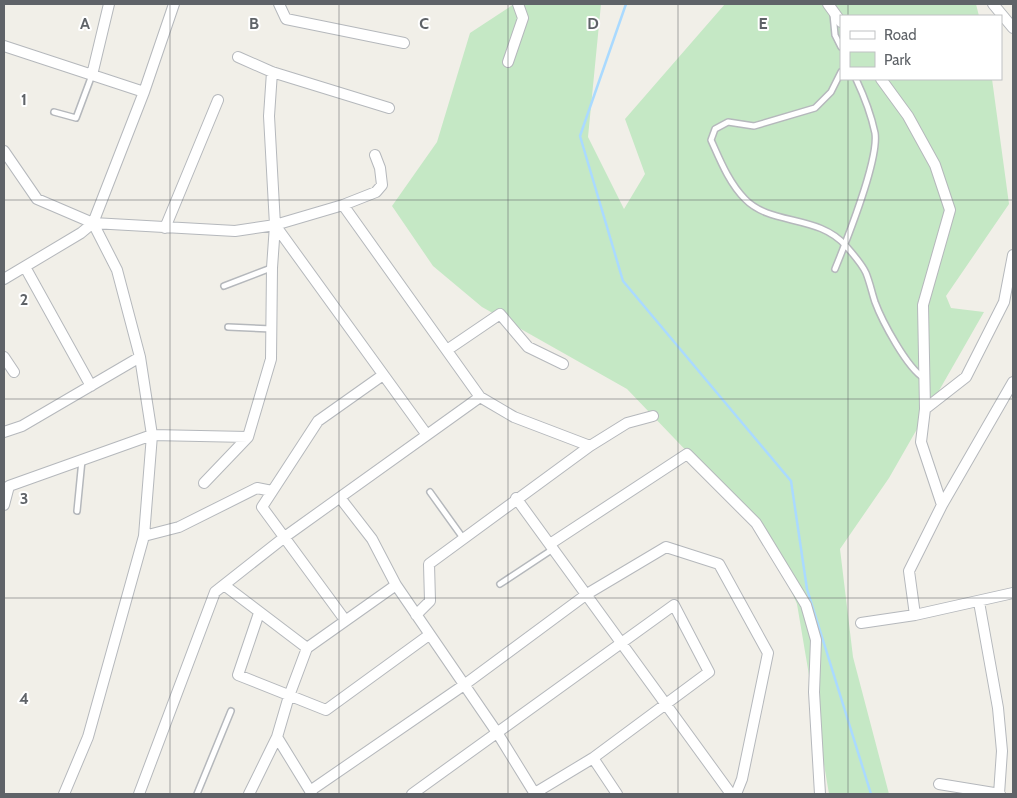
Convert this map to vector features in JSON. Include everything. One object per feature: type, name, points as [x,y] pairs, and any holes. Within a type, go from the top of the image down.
[{"type":"street","points":[[92,75],[109,4]]},
{"type":"street","points":[[4,279],[81,233],[93,222],[144,92],[174,4]]},
{"type":"street","points":[[279,4],[286,19],[404,43]]},
{"type":"street","points":[[508,62],[523,18],[518,4]]},
{"type":"street","points":[[993,4],[1013,28]]},
{"type":"street","points":[[830,7],[840,21]]},
{"type":"street","points":[[4,46],[144,92]]},
{"type":"street","points":[[238,57],[272,72],[389,108]]},
{"type":"street","points":[[204,483],[248,436],[271,360],[273,329],[272,268],[275,225],[269,116],[272,72]]},
{"type":"street","points":[[882,80],[908,116],[935,165],[950,210],[923,305],[925,409],[921,442],[942,505]]},
{"type":"street","points":[[165,228],[218,100]]},
{"type":"street","points":[[4,151],[37,199],[93,222],[235,231],[275,225],[343,205],[376,192],[382,184],[380,168],[375,155]]},
{"type":"street","points":[[343,205],[480,396],[514,417],[590,446]]},
{"type":"street","points":[[64,794],[88,737],[144,536],[152,435],[140,357],[117,270],[93,222]]},
{"type":"street","points":[[275,225],[427,435]]},
{"type":"street","points":[[925,409],[966,377],[1004,302],[1013,255]]},
{"type":"street","points":[[25,267],[91,386]]},
{"type":"street","points":[[447,350],[500,314],[528,347],[563,364]]},
{"type":"street","points":[[4,356],[14,372]]},
{"type":"street","points":[[4,432],[22,426],[140,357]]},
{"type":"street","points":[[345,620],[286,536],[262,507],[318,421],[383,375]]},
{"type":"street","points":[[915,614],[909,571],[942,505],[1013,382]]},
{"type":"street","points":[[139,794],[215,592],[286,536],[341,499],[480,396]]},
{"type":"street","points":[[416,615],[430,601],[429,564],[516,498],[590,446],[627,423],[653,416]]},
{"type":"street","points":[[4,505],[9,486],[152,435],[248,436]]},
{"type":"street","points":[[552,546],[687,454],[756,523],[806,605],[816,640],[814,692],[820,794]]},
{"type":"street","points":[[144,536],[179,527],[257,488],[272,491]]},
{"type":"street","points":[[516,498],[731,794]]},
{"type":"street","points":[[341,499],[372,539],[396,585],[498,734],[535,794],[593,758],[709,672],[674,606],[498,734],[412,794]]},
{"type":"street","points":[[278,737],[311,793],[464,685],[587,594],[666,547],[720,564],[768,653],[742,779],[736,794]]},
{"type":"street","points":[[224,585],[307,648]]},
{"type":"street","points":[[249,794],[278,737],[289,696],[307,648],[396,585]]},
{"type":"street","points":[[860,623],[979,602],[1013,593]]},
{"type":"street","points":[[939,784],[999,794],[1002,751],[998,708],[979,602]]},
{"type":"street","points":[[259,613],[238,675],[326,710],[430,635]]},
{"type":"street","points":[[593,758],[617,794]]},
{"type":"lane","points":[[830,7],[835,35],[840,45]]},
{"type":"lane","points":[[840,74],[831,92],[815,108],[754,126],[728,122],[715,129],[710,140],[726,174],[745,200],[761,210],[817,225],[831,233],[845,245],[866,272],[876,304],[900,350],[915,373],[925,378]]},
{"type":"lane","points":[[54,112],[76,118],[92,75]]},
{"type":"lane","points":[[836,269],[871,163],[875,135],[866,100],[856,80]]},
{"type":"lane","points":[[224,286],[272,268]]},
{"type":"lane","points":[[228,327],[273,329]]},
{"type":"lane","points":[[77,511],[82,460]]},
{"type":"lane","points":[[430,492],[463,538]]},
{"type":"lane","points":[[500,584],[552,546]]},
{"type":"lane","points":[[197,794],[231,711]]},
{"type":"green space","points":[[514,4],[601,4],[588,137],[624,209],[645,174],[625,119],[725,4],[976,4],[979,15],[840,15],[840,80],[992,80],[1009,204],[946,296],[951,308],[984,312],[889,478],[840,549],[853,657],[889,794],[829,794],[797,604],[767,535],[627,389],[482,307],[433,266],[392,206],[437,142],[470,33]]},
{"type":"waterway","points":[[626,4],[580,136],[623,281],[791,481],[807,589],[871,794]]}]
